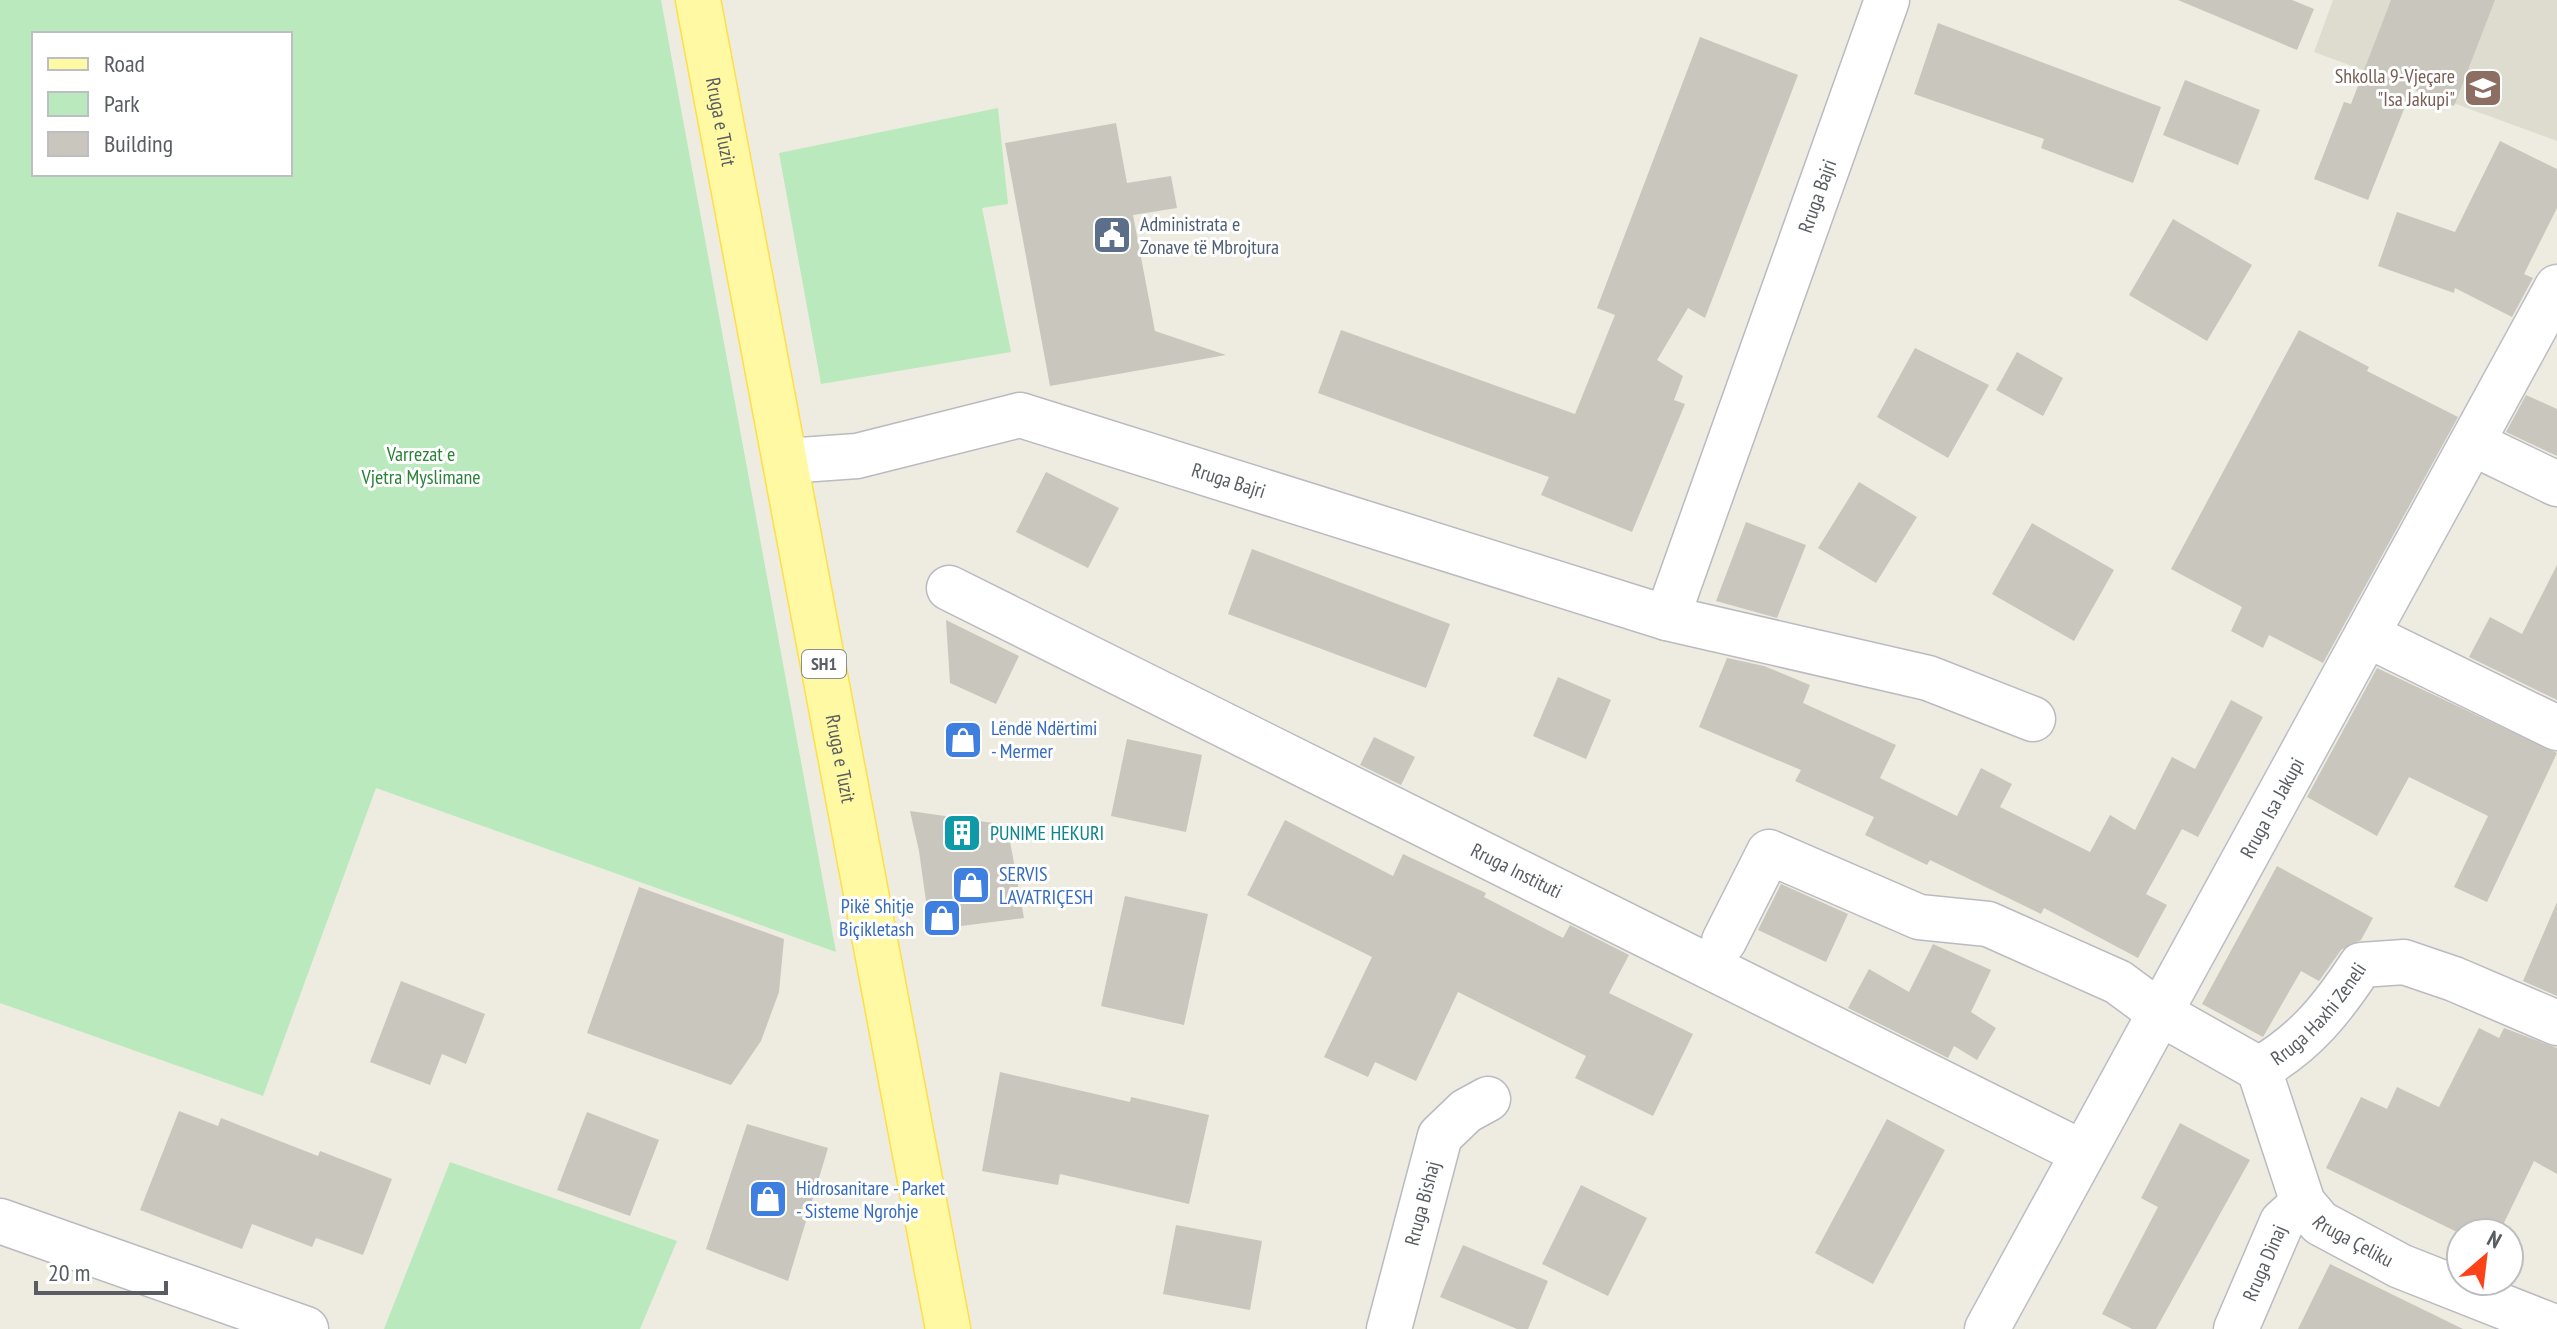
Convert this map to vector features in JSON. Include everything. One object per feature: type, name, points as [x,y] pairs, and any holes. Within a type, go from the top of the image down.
[{"type":"main road","name":"Rruga e Tuzit","points":[[698,0],[948,1329]]},
{"type":"street","name":"Rruga Bajri","points":[[1667,618],[1887,0]]},
{"type":"street","name":"Rruga Isa Jakupi","points":[[1987,1329],[2472,443],[2550,310]]},
{"type":"street","name":"Rruga Bajri","points":[[786,461],[857,456],[1020,415],[1667,618],[1928,678],[2033,719]]},
{"type":"street","points":[[2472,443],[2557,484]]},
{"type":"street","name":"Rruga Instituti","points":[[949,588],[2083,1153]]},
{"type":"street","points":[[2367,635],[2557,728]]},
{"type":"street","points":[[1724,941],[1769,852],[1919,917],[1988,924],[2118,982],[2160,1013],[2259,1069]]},
{"type":"street","name":"Rruga Haxhi Zeneli","points":[[2259,1069],[2291,1051],[2331,1011],[2361,965],[2404,962],[2454,979],[2557,1023]]},
{"type":"street","name":"Rruga Çeliku","points":[[2259,1069],[2303,1203],[2320,1223],[2400,1266],[2557,1328]]},
{"type":"street","name":"Rruga Bishaj","points":[[1389,1329],[1440,1136],[1466,1111],[1488,1099]]},
{"type":"street","name":"Rruga Dinaj","points":[[2236,1329],[2282,1222],[2303,1203]]},
{"type":"street","points":[[0,1221],[306,1329]]},
{"type":"shaded area","name":"Shkolla 9-Vjeçare \"Isa Jakupi\"","points":[[2333,0],[2557,0],[2557,141],[2314,52]]},
{"type":"green space","name":"Varrezat e Vjetra Myslimane","points":[[0,0],[661,0],[836,952],[376,788],[263,1096],[0,1003]]},
{"type":"green space","points":[[998,108],[1008,204],[982,208],[1011,352],[821,384],[779,153]]},
{"type":"green space","points":[[450,1162],[677,1241],[640,1329],[384,1329]]},
{"type":"building","points":[[2178,0],[2292,0],[2314,9],[2297,50]]},
{"type":"building","points":[[2391,0],[2495,0],[2454,106],[2412,89],[2368,200],[2314,179],[2344,102],[2351,104]]},
{"type":"building","points":[[1938,23],[2161,107],[2133,183],[2041,148],[2044,139],[1914,94]]},
{"type":"building","points":[[1700,37],[1798,75],[1705,318],[1688,308],[1657,360],[1683,376],[1674,400],[1685,404],[1632,532],[1541,495],[1549,477],[1318,393],[1341,330],[1575,414],[1615,315],[1597,308]]},
{"type":"building","points":[[2185,80],[2260,110],[2238,165],[2163,135]]},
{"type":"building","points":[[1116,123],[1127,183],[1171,176],[1177,208],[1133,215],[1155,331],[1226,355],[1050,386],[1005,143]]},
{"type":"building","points":[[2500,141],[2557,169],[2557,208],[2524,274],[2533,278],[2512,317],[2455,288],[2454,293],[2378,266],[2397,212],[2455,232]]},
{"type":"building","points":[[2173,219],[2252,265],[2207,341],[2129,295]]},
{"type":"building","points":[[2299,330],[2369,367],[2367,371],[2458,417],[2323,663],[2269,635],[2263,648],[2231,631],[2242,607],[2171,569]]},
{"type":"building","points":[[1915,348],[1989,385],[1948,458],[1877,417]]},
{"type":"building","points":[[2017,352],[2063,378],[2043,416],[1996,390]]},
{"type":"building","points":[[2526,395],[2557,409],[2557,456],[2506,432]]},
{"type":"building","points":[[1046,472],[1119,508],[1088,568],[1016,532]]},
{"type":"building","points":[[1859,482],[1917,517],[1876,583],[1818,548]]},
{"type":"building","points":[[1746,522],[1806,545],[1777,618],[1716,601]]},
{"type":"building","points":[[2032,523],[2114,570],[2074,641],[1992,594]]},
{"type":"building","points":[[1252,549],[1450,624],[1426,688],[1228,614]]},
{"type":"building","points":[[2557,565],[2557,700],[2469,657],[2490,617],[2522,634]]},
{"type":"building","points":[[946,620],[1019,656],[996,704],[950,683]]},
{"type":"building","points":[[1727,658],[1764,666],[1810,685],[1803,703],[1896,745],[1880,778],[1957,816],[1981,768],[2012,784],[2000,807],[2090,852],[2110,815],[2135,830],[2172,757],[2195,769],[2231,700],[2263,717],[2198,837],[2182,829],[2146,894],[2167,905],[2138,958],[2044,908],[2041,914],[1930,860],[1927,865],[1865,835],[1874,817],[1795,781],[1801,770],[1699,727]]},
{"type":"building","points":[[2377,668],[2557,753],[2487,902],[2454,887],[2488,816],[2409,777],[2377,836],[2307,797]]},
{"type":"building","points":[[1558,677],[1611,700],[1586,759],[1533,736]]},
{"type":"building","points":[[1374,737],[1415,757],[1401,785],[1360,765]]},
{"type":"building","points":[[1127,739],[1202,755],[1186,832],[1111,816]]},
{"type":"building","name":"SERVIS LAVATRIÇESH","points":[[910,811],[1007,825],[1024,918],[930,930]]},
{"type":"building","points":[[1285,820],[1393,876],[1403,854],[1486,893],[1484,897],[1563,938],[1570,925],[1629,955],[1609,993],[1693,1034],[1653,1116],[1575,1078],[1586,1056],[1458,992],[1416,1081],[1375,1062],[1368,1077],[1324,1057],[1372,957],[1247,895]]},
{"type":"building","points":[[2277,866],[2373,918],[2361,940],[2341,950],[2319,981],[2301,971],[2263,1037],[2202,1004]]},
{"type":"building","points":[[1781,884],[1848,914],[1826,962],[1758,930]]},
{"type":"building","points":[[639,887],[784,939],[779,992],[761,1041],[731,1085],[587,1033]]},
{"type":"building","points":[[1125,896],[1208,914],[1184,1025],[1101,1006]]},
{"type":"building","points":[[2557,902],[2557,996],[2523,981]]},
{"type":"building","points":[[1933,944],[1991,970],[1971,1012],[1996,1028],[1977,1060],[1954,1046],[1948,1058],[1848,1008],[1869,969],[1909,992]]},
{"type":"building","points":[[401,981],[485,1014],[466,1064],[442,1054],[430,1085],[370,1062]]},
{"type":"building","points":[[2479,1028],[2499,1038],[2504,1028],[2557,1048],[2557,1174],[2534,1161],[2507,1217],[2445,1217],[2445,1226],[2326,1168],[2361,1097],[2387,1109],[2397,1087],[2439,1107]]},
{"type":"building","points":[[1000,1072],[1130,1102],[1131,1097],[1209,1115],[1189,1204],[1060,1174],[1058,1185],[982,1171]]},
{"type":"building","points":[[179,1111],[218,1126],[221,1118],[318,1156],[320,1151],[392,1179],[363,1255],[316,1238],[312,1247],[252,1224],[242,1249],[140,1210]]},
{"type":"building","points":[[587,1112],[659,1140],[630,1216],[557,1190]]},
{"type":"building","points":[[1887,1119],[1945,1150],[1873,1284],[1815,1253]]},
{"type":"building","points":[[2180,1123],[2250,1160],[2156,1329],[2132,1329],[2102,1314],[2158,1207],[2141,1198]]},
{"type":"building","name":"Hidrosanitare - Parket - Sisteme Ngrohje","points":[[747,1124],[828,1148],[788,1281],[706,1249]]},
{"type":"building","points":[[1581,1185],[1647,1218],[1608,1296],[1542,1264]]},
{"type":"building","points":[[1176,1225],[1262,1241],[1250,1310],[1163,1294]]},
{"type":"building","points":[[1463,1245],[1548,1281],[1528,1329],[1517,1329],[1440,1297]]},
{"type":"building","points":[[2330,1264],[2463,1329],[2298,1329]]},
{"type":"place","name":"Shkolla 9-Vjeçare \"Isa Jakupi\"","points":[[2483,88]]},
{"type":"place","name":"Administrata e Zonave të Mbrojtura","points":[[1112,235]]},
{"type":"place","name":"Lëndë Ndërtimi - Mermer","points":[[963,740]]},
{"type":"place","name":"PUNIME HEKURI","points":[[962,833]]},
{"type":"place","name":"SERVIS LAVATRIÇESH","points":[[971,885]]},
{"type":"place","name":"Pikë Shitje Biçikletash","points":[[942,918]]},
{"type":"place","name":"Hidrosanitare - Parket - Sisteme Ngrohje","points":[[768,1199]]}]
